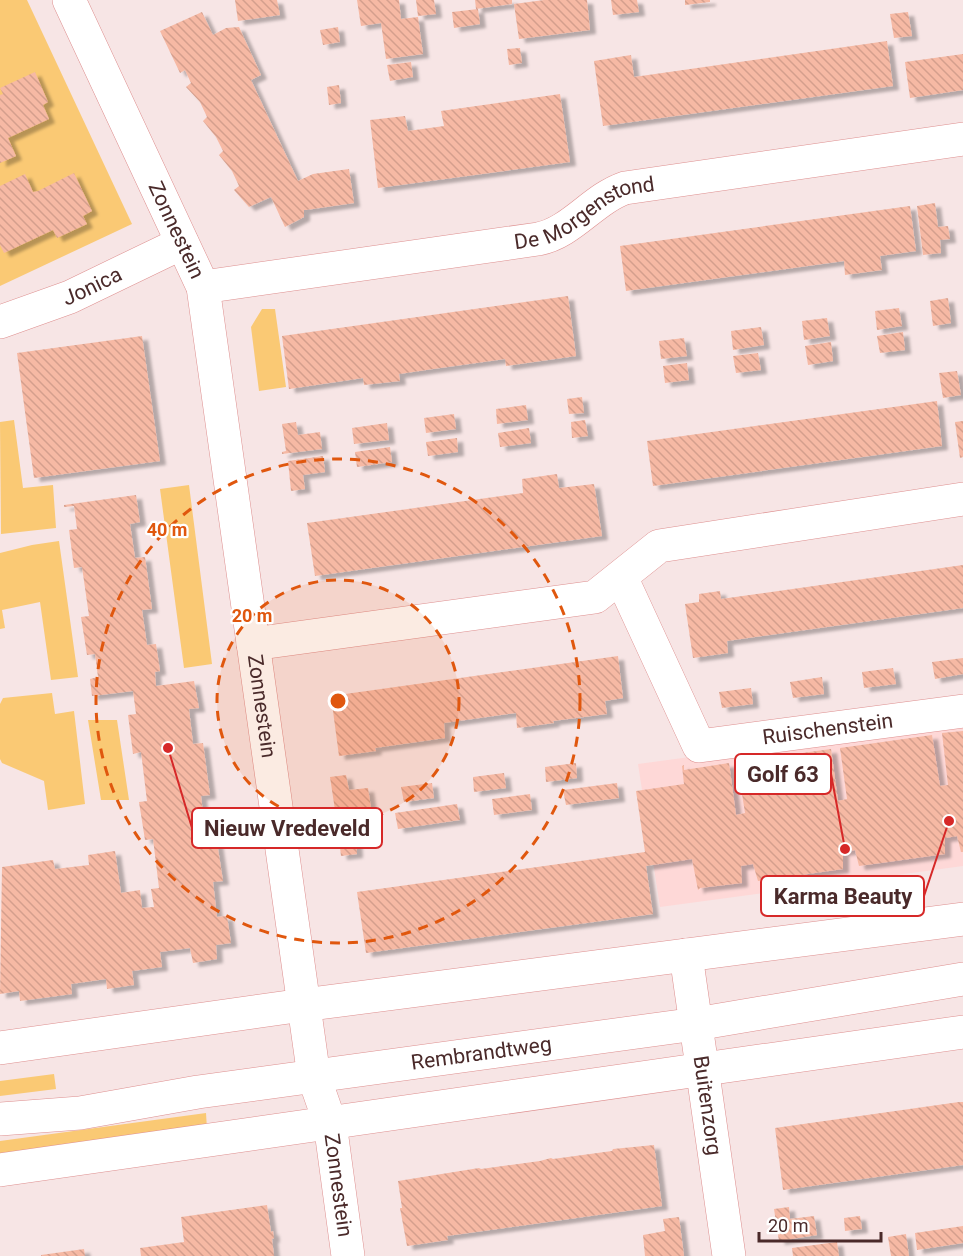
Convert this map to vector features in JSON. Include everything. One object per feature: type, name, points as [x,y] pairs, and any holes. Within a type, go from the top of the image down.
[{"type":"street","name":"Zonnestein","points":[[69,0],[203,287],[303,1005],[314,1077],[330,1123],[348,1256]]},
{"type":"street","name":"De Morgenstond","points":[[203,287],[547,237],[605,197],[625,188],[963,139]]},
{"type":"street","name":"Jonica","points":[[0,322],[70,297],[182,243]]},
{"type":"street","points":[[253,644],[595,597],[659,546],[963,499]]},
{"type":"street","name":"Ruischenstein","points":[[621,577],[699,746],[963,711]]},
{"type":"street","points":[[0,1048],[303,1005],[963,919]]},
{"type":"street","name":"Buitenzorg","points":[[686,955],[729,1256]]},
{"type":"street","name":"Rembrandtweg","points":[[0,1119],[80,1113],[198,1092],[696,1024],[963,980]]},
{"type":"street","points":[[0,1170],[963,1032]]},
{"type":"shaded area","points":[[0,0],[27,0],[132,224],[0,286]]},
{"type":"shaded area","points":[[262,309],[275,309],[286,387],[259,391],[251,327]]},
{"type":"shaded area","points":[[14,420],[23,488],[53,485],[56,528],[1,534],[0,422]]},
{"type":"shaded area","points":[[189,485],[212,664],[184,668],[160,489]]},
{"type":"shaded area","points":[[59,541],[78,677],[51,680],[40,602],[2,610],[5,628],[0,629],[0,553]]},
{"type":"shaded area","points":[[52,693],[55,714],[74,711],[85,804],[48,810],[44,781],[2,763],[0,759],[0,704],[3,698]]},
{"type":"shaded area","points":[[88,720],[117,720],[129,800],[101,800]]},
{"type":"shaded area","points":[[963,720],[963,866],[660,907],[638,764]]},
{"type":"shaded area","points":[[54,1074],[56,1089],[0,1096],[0,1081]]},
{"type":"shaded area","points":[[206,1113],[207,1129],[0,1157],[0,1141]]},
{"type":"building","points":[[235,0],[277,0],[280,15],[238,21]]},
{"type":"building","points":[[357,0],[399,0],[401,19],[418,17],[423,54],[386,59],[381,23],[361,26]]},
{"type":"building","points":[[416,0],[434,0],[436,14],[418,16]]},
{"type":"building","points":[[475,0],[512,0],[512,4],[476,9]]},
{"type":"building","points":[[544,0],[587,0],[590,30],[519,39],[514,4]]},
{"type":"building","points":[[611,0],[637,0],[639,12],[613,15]]},
{"type":"building","points":[[685,0],[710,0],[710,2],[685,5]]},
{"type":"building","points":[[478,9],[480,24],[454,28],[452,12]]},
{"type":"building","points":[[202,12],[213,35],[226,28],[239,27],[261,75],[251,80],[298,181],[313,174],[349,169],[354,203],[304,210],[304,217],[285,227],[271,197],[249,207],[234,190],[239,186],[232,171],[219,155],[223,151],[216,137],[203,121],[207,117],[200,102],[186,87],[191,83],[185,70],[180,73],[160,31]]},
{"type":"building","points":[[908,12],[912,36],[894,38],[890,14]]},
{"type":"building","points":[[338,27],[340,42],[323,45],[320,30]]},
{"type":"building","points":[[887,41],[893,86],[603,126],[594,61],[631,55],[634,77]]},
{"type":"building","points":[[520,48],[522,63],[509,65],[507,49]]},
{"type":"building","points":[[963,54],[963,90],[910,98],[905,62]]},
{"type":"building","points":[[411,62],[413,77],[390,81],[387,65]]},
{"type":"building","points":[[35,72],[48,102],[43,105],[49,119],[8,138],[16,156],[0,163],[0,95],[3,94],[0,88]]},
{"type":"building","points":[[339,85],[341,103],[329,105],[327,87]]},
{"type":"building","points":[[560,94],[570,162],[378,188],[370,120],[405,116],[408,131],[444,126],[441,111]]},
{"type":"building","points":[[74,173],[92,211],[83,216],[87,224],[57,238],[53,230],[4,253],[0,245],[0,186],[25,174],[33,192]]},
{"type":"building","points":[[935,203],[938,227],[948,226],[950,239],[940,240],[941,253],[923,255],[917,206]]},
{"type":"building","points":[[910,206],[916,251],[880,256],[882,270],[845,275],[844,261],[626,291],[620,246]]},
{"type":"building","points":[[568,296],[576,356],[506,366],[505,359],[399,374],[400,381],[364,385],[363,378],[289,389],[282,336]]},
{"type":"building","points":[[948,298],[951,323],[933,326],[930,301]]},
{"type":"building","points":[[899,308],[902,326],[877,330],[875,311]]},
{"type":"building","points":[[827,318],[830,336],[804,340],[802,321]]},
{"type":"building","points":[[761,327],[764,345],[733,350],[731,331]]},
{"type":"building","points":[[903,332],[905,350],[880,353],[877,336]]},
{"type":"building","points":[[142,336],[160,461],[34,478],[17,353]]},
{"type":"building","points":[[684,338],[687,356],[661,359],[659,341]]},
{"type":"building","points":[[831,342],[833,361],[808,365],[805,346]]},
{"type":"building","points":[[758,353],[761,370],[736,373],[733,356]]},
{"type":"building","points":[[687,363],[689,380],[665,383],[663,366]]},
{"type":"building","points":[[957,371],[961,395],[943,398],[939,373]]},
{"type":"building","points":[[582,397],[584,413],[569,414],[567,399]]},
{"type":"building","points":[[937,401],[942,446],[653,486],[647,441]]},
{"type":"building","points":[[526,405],[528,420],[497,424],[496,409]]},
{"type":"building","points":[[454,414],[456,429],[426,433],[424,418]]},
{"type":"building","points":[[585,420],[588,436],[572,438],[571,422]]},
{"type":"building","points":[[963,421],[963,457],[960,458],[955,422]]},
{"type":"building","points":[[296,422],[298,435],[320,432],[322,449],[282,454],[286,451],[282,424]]},
{"type":"building","points":[[387,423],[389,440],[354,444],[352,428]]},
{"type":"building","points":[[529,428],[531,443],[500,447],[498,433]]},
{"type":"building","points":[[457,438],[458,452],[428,456],[426,442]]},
{"type":"building","points":[[390,447],[392,462],[357,467],[355,452]]},
{"type":"building","points":[[323,456],[325,472],[303,475],[305,489],[291,491],[288,461]]},
{"type":"building","points":[[557,474],[559,488],[594,484],[602,536],[315,576],[307,523],[523,493],[522,479]]},
{"type":"building","points":[[136,495],[140,522],[130,524],[135,558],[145,557],[152,609],[142,610],[147,645],[156,644],[160,671],[155,672],[156,686],[194,681],[199,708],[189,709],[193,744],[203,743],[210,795],[201,796],[203,813],[206,830],[215,829],[223,881],[213,882],[217,917],[227,916],[231,943],[216,945],[217,959],[193,963],[190,948],[160,952],[162,967],[132,971],[134,985],[107,989],[106,979],[71,984],[72,994],[20,1001],[19,991],[0,994],[2,867],[53,860],[55,869],[89,865],[88,855],[115,851],[121,893],[140,890],[142,908],[154,907],[151,889],[159,888],[153,839],[145,840],[139,802],[147,801],[141,752],[133,754],[128,715],[136,714],[133,691],[92,696],[90,679],[98,677],[95,654],[87,655],[81,617],[89,616],[82,567],[74,568],[69,530],[77,529],[74,506],[64,507],[64,505]]},
{"type":"building","points":[[963,565],[963,608],[727,641],[728,653],[693,658],[685,604],[699,602],[699,594],[720,591],[721,599]]},
{"type":"building","points":[[618,656],[623,698],[605,701],[607,714],[517,728],[516,713],[444,723],[445,738],[375,748],[376,751],[339,756],[331,696]]},
{"type":"building","points":[[963,658],[963,674],[935,679],[932,662]]},
{"type":"building","points":[[893,668],[896,684],[864,688],[862,672]]},
{"type":"building","points":[[822,677],[824,694],[793,698],[790,682]]},
{"type":"building","points":[[751,688],[753,704],[722,708],[719,692]]},
{"type":"building","points":[[963,731],[963,852],[961,852],[957,836],[945,838],[945,854],[859,866],[855,850],[843,852],[843,869],[758,881],[753,864],[741,866],[742,883],[698,890],[692,859],[646,866],[653,914],[366,953],[357,892],[645,852],[636,791],[684,784],[682,766],[684,765],[684,770],[729,763],[736,815],[745,813],[737,762],[831,749],[838,801],[847,799],[840,748],[932,735],[940,786],[948,785],[942,733]]},
{"type":"building","points":[[576,763],[577,778],[546,782],[545,767]]},
{"type":"building","points":[[504,773],[506,788],[474,792],[473,777]]},
{"type":"building","points":[[346,775],[349,790],[368,788],[371,808],[331,813],[335,810],[330,777]]},
{"type":"building","points":[[432,783],[434,798],[404,802],[401,787]]},
{"type":"building","points":[[617,783],[619,798],[566,805],[563,790]]},
{"type":"building","points":[[530,794],[532,810],[494,815],[492,799]]},
{"type":"building","points":[[457,804],[460,820],[398,829],[395,813]]},
{"type":"building","points":[[372,816],[374,835],[356,838],[357,854],[341,856],[337,821]]},
{"type":"building","points":[[963,1102],[963,1165],[783,1190],[775,1128]]},
{"type":"building","points":[[654,1145],[662,1206],[447,1236],[448,1240],[407,1246],[398,1181]]},
{"type":"building","points":[[267,1205],[274,1238],[272,1239],[274,1256],[141,1256],[140,1248],[184,1242],[181,1217]]},
{"type":"building","points":[[789,1207],[790,1219],[814,1216],[817,1235],[779,1241],[774,1209]]},
{"type":"building","points":[[860,1216],[862,1229],[845,1231],[844,1218]]},
{"type":"building","points":[[679,1217],[684,1256],[645,1256],[643,1235],[665,1231],[663,1219]]},
{"type":"building","points":[[963,1226],[963,1243],[917,1250],[915,1233]]},
{"type":"building","points":[[906,1234],[909,1256],[891,1256],[888,1237]]},
{"type":"building","points":[[837,1242],[839,1256],[793,1256],[792,1248]]},
{"type":"building","points":[[84,1249],[85,1256],[41,1256],[41,1255]]},
{"type":"place","name":"Nieuw Vredeveld","points":[[168,748]]},
{"type":"place","name":"Karma Beauty","points":[[949,821]]},
{"type":"place","name":"Golf 63","points":[[845,849]]}]
